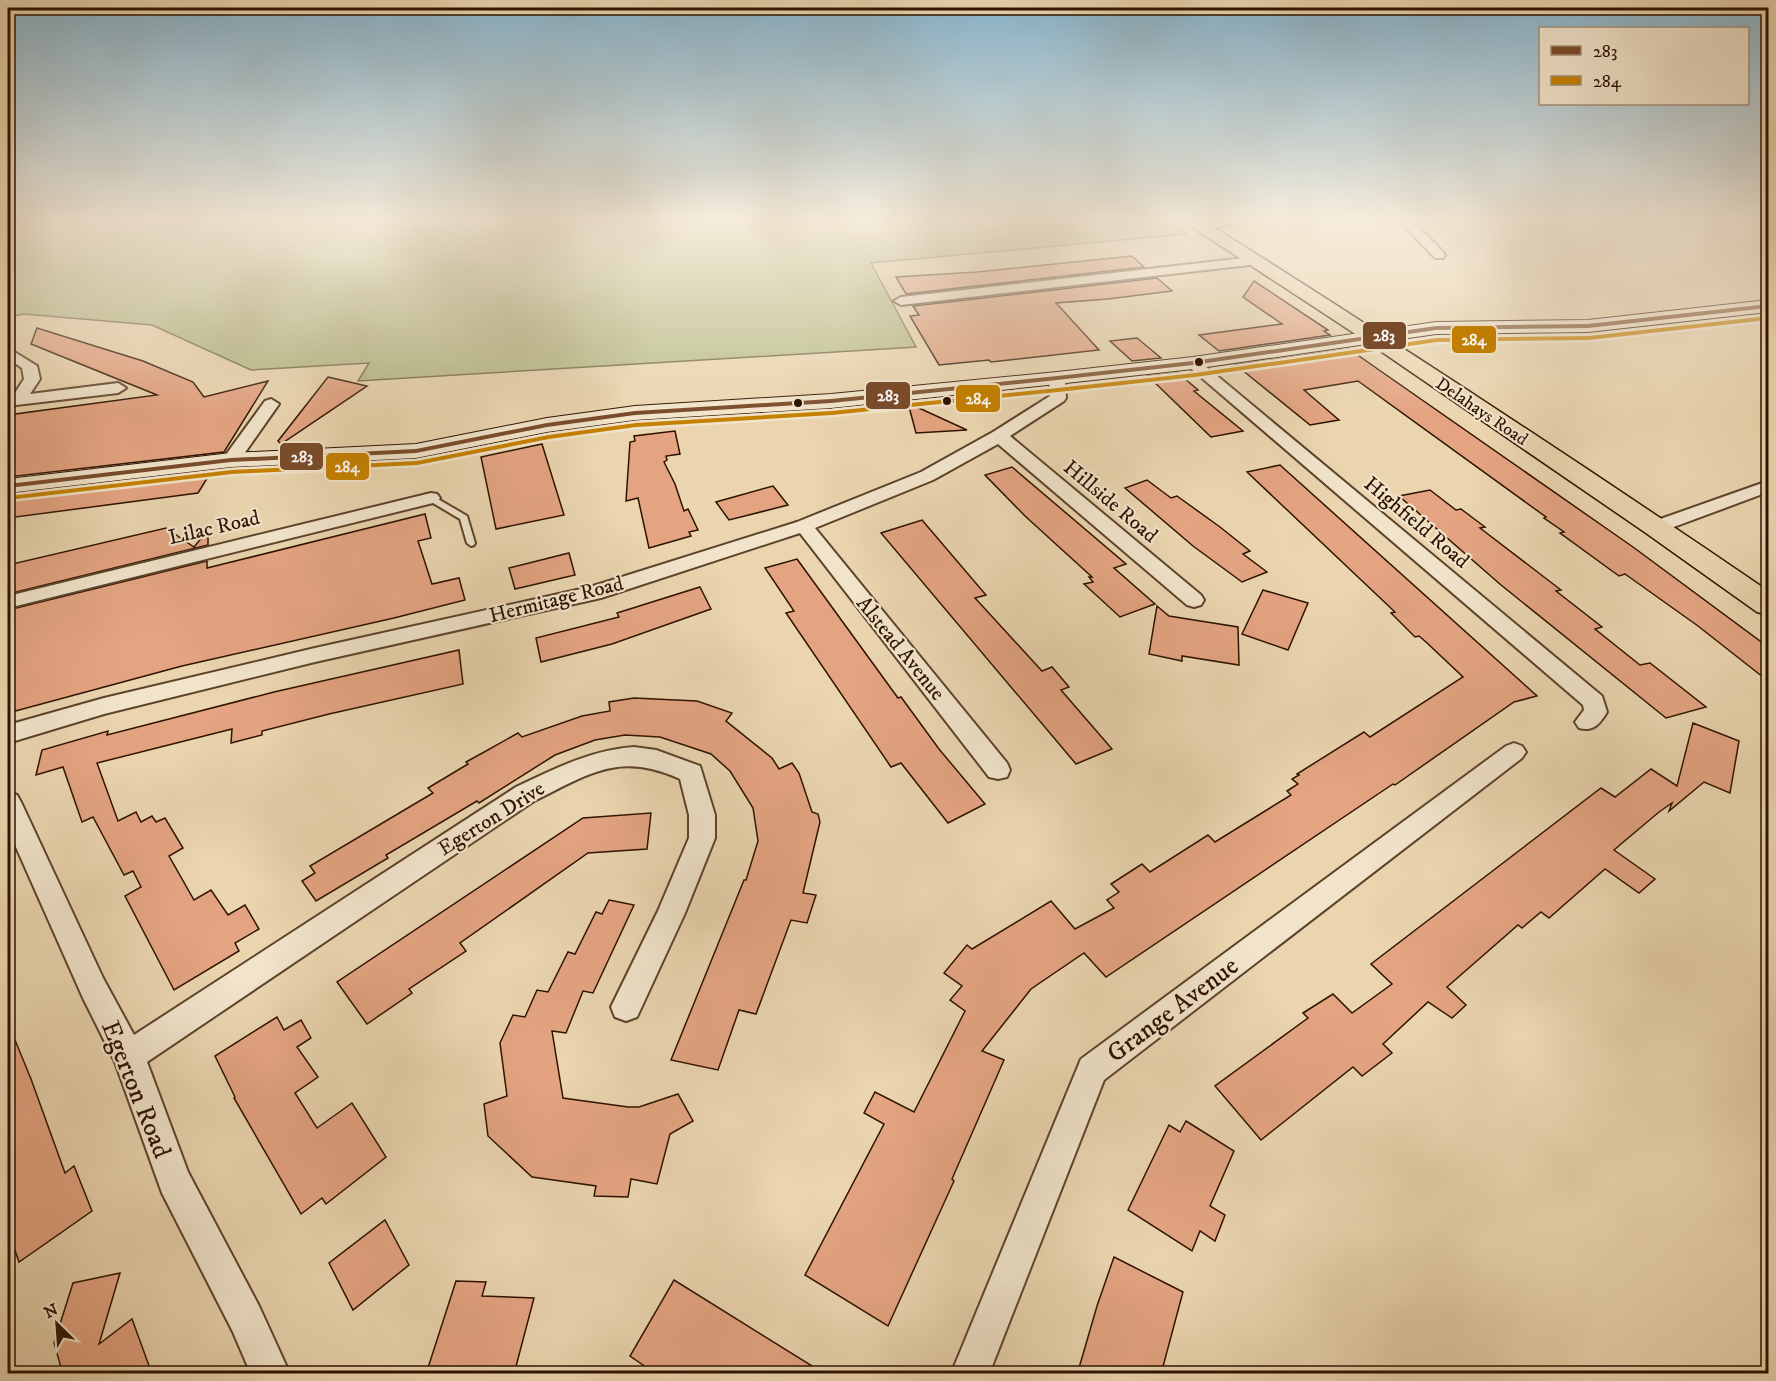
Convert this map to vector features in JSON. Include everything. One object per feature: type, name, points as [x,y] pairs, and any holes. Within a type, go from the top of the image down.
[{"type":"main road","name":"Delahays Road","points":[[1292,285],[1656,527],[1768,605]]},
{"type":"street","points":[[901,301],[1038,285]]},
{"type":"street","points":[[8,486],[231,460],[416,451],[546,425],[635,413],[831,401],[1057,378],[1193,363],[1436,328],[1588,326],[1768,306]]},
{"type":"street","points":[[8,346],[23,341]]},
{"type":"street","points":[[8,351],[29,366],[32,379],[14,400]]},
{"type":"street","name":"Highfield Road","points":[[1193,363],[1594,702],[1596,712],[1587,722]]},
{"type":"street","name":"Hermitage Road","points":[[8,734],[104,706],[315,655],[594,592],[804,526],[927,476],[999,436],[1058,398],[1057,378]]},
{"type":"street","points":[[14,400],[118,388]]},
{"type":"street","points":[[231,460],[263,404],[289,402]]},
{"type":"street","name":"Hillside Road","points":[[999,436],[1194,600]]},
{"type":"street","points":[[1656,527],[1768,486]]},
{"type":"street","name":"Lilac Road","points":[[8,602],[431,498]]},
{"type":"street","name":"Alstead Avenue","points":[[804,526],[998,770]]},
{"type":"street","name":"Grange Avenue","points":[[970,1374],[1092,1070],[1514,752]]},
{"type":"street","name":"Egerton Drive","points":[[129,1056],[525,794],[588,764],[634,756],[665,761],[691,773],[702,815],[702,838],[671,913],[626,1007]]},
{"type":"street","name":"Egerton Road","points":[[8,802],[93,988],[129,1056],[174,1181],[246,1319],[271,1374]]},
{"type":"lane","points":[[431,498],[464,518],[471,543]]},
{"type":"green space","points":[[8,285],[883,285],[916,347],[358,381],[369,363],[251,370],[152,325],[24,314],[8,317]]},
{"type":"building","points":[[901,285],[981,285],[906,294]]},
{"type":"building","points":[[1092,285],[1166,285],[1172,291],[1056,303],[1099,350],[991,362],[989,360],[939,365],[910,316],[919,315],[913,306]]},
{"type":"building","points":[[1251,285],[1261,285],[1328,330],[1324,331],[1330,335],[1219,351],[1199,335],[1282,324],[1243,297]]},
{"type":"building","points":[[37,328],[143,361],[193,382],[204,397],[268,381],[224,452],[8,477],[8,415],[157,395],[31,344]]},
{"type":"building","points":[[1137,338],[1161,358],[1132,361],[1110,341]]},
{"type":"building","points":[[1349,349],[1633,547],[1768,647],[1768,681],[1698,626],[1625,574],[1619,576],[1560,533],[1564,532],[1544,518],[1546,517],[1358,381],[1304,390],[1339,420],[1310,425],[1236,365]]},
{"type":"building","points":[[1178,373],[1198,390],[1194,391],[1243,431],[1211,437],[1148,376]]},
{"type":"building","points":[[328,377],[367,386],[281,444],[278,441]]},
{"type":"building","points":[[908,403],[967,430],[916,433]]},
{"type":"building","points":[[675,431],[680,454],[666,456],[667,460],[664,462],[675,484],[684,511],[688,509],[698,530],[689,532],[691,536],[649,548],[638,498],[626,501],[630,442],[635,441],[634,436]]},
{"type":"building","points":[[542,444],[564,515],[496,529],[481,457]]},
{"type":"building","points":[[1280,465],[1537,696],[1514,702],[1395,785],[1393,784],[1106,977],[1084,953],[1031,989],[982,1051],[1004,1060],[952,1179],[954,1181],[888,1326],[805,1275],[884,1124],[864,1113],[875,1092],[914,1112],[965,1011],[950,1000],[962,986],[944,973],[967,945],[972,949],[1051,901],[1075,929],[1114,908],[1107,900],[1119,892],[1111,884],[1142,864],[1150,872],[1208,835],[1215,842],[1291,795],[1287,791],[1298,784],[1292,779],[1299,775],[1297,774],[1364,732],[1370,737],[1463,677],[1419,636],[1415,637],[1391,613],[1395,612],[1247,472]]},
{"type":"building","points":[[1012,467],[1126,564],[1114,568],[1155,604],[1120,617],[1084,584],[1093,582],[1089,577],[1092,577],[1025,516],[985,475]]},
{"type":"building","points":[[211,472],[198,493],[8,518],[8,495]]},
{"type":"building","points":[[1147,480],[1171,498],[1177,496],[1220,527],[1250,551],[1243,554],[1267,572],[1242,582],[1193,546],[1125,488]]},
{"type":"building","points":[[773,486],[788,505],[729,520],[716,502]]},
{"type":"building","points":[[1430,490],[1456,510],[1461,509],[1485,527],[1480,528],[1561,590],[1556,591],[1602,627],[1595,629],[1640,665],[1650,663],[1706,707],[1666,718],[1501,585],[1399,496]]},
{"type":"building","points":[[425,514],[431,538],[418,541],[432,584],[459,578],[465,600],[182,666],[8,713],[8,610],[207,561],[207,568]]},
{"type":"building","points":[[922,520],[986,595],[975,598],[1042,671],[1052,667],[1069,687],[1061,690],[1112,749],[1076,764],[881,533]]},
{"type":"building","points":[[166,528],[194,547],[208,530],[208,545],[8,594],[8,565]]},
{"type":"building","points":[[569,553],[575,575],[515,589],[509,568]]},
{"type":"building","points":[[797,559],[898,698],[901,697],[939,749],[985,804],[948,823],[901,763],[891,767],[786,613],[794,611],[765,568]]},
{"type":"building","points":[[700,587],[711,609],[612,644],[541,662],[536,638],[619,617],[617,613]]},
{"type":"building","points":[[1263,590],[1308,603],[1288,650],[1242,634]]},
{"type":"building","points":[[1157,606],[1169,616],[1238,627],[1239,665],[1182,656],[1182,661],[1149,654]]},
{"type":"building","points":[[459,650],[463,684],[262,731],[262,735],[231,743],[232,729],[97,763],[118,821],[136,812],[141,822],[152,816],[156,822],[165,818],[183,848],[169,856],[194,900],[211,890],[228,915],[245,905],[259,929],[235,943],[239,951],[174,990],[125,896],[141,887],[133,871],[124,875],[93,817],[82,822],[63,767],[36,775],[42,750],[108,731],[107,735],[274,692]]},
{"type":"building","points":[[634,698],[697,701],[732,713],[726,721],[772,758],[779,769],[792,763],[799,773],[812,812],[818,814],[820,822],[803,893],[816,895],[807,923],[791,920],[756,1014],[739,1010],[718,1070],[671,1060],[744,880],[746,880],[758,841],[753,808],[730,771],[711,754],[660,737],[625,735],[595,740],[555,755],[479,803],[477,801],[386,855],[388,858],[316,901],[302,881],[315,873],[310,866],[433,793],[428,788],[468,764],[466,762],[518,733],[522,737],[582,716],[610,711],[609,702]]},
{"type":"building","points":[[1693,723],[1739,741],[1730,793],[1704,782],[1669,811],[1672,803],[1659,812],[1614,850],[1655,879],[1639,893],[1605,869],[1549,918],[1541,912],[1522,928],[1518,925],[1447,987],[1466,1005],[1452,1018],[1428,1002],[1383,1044],[1392,1053],[1362,1076],[1353,1067],[1261,1140],[1215,1086],[1308,1018],[1303,1013],[1333,994],[1352,1013],[1392,984],[1371,964],[1601,788],[1615,797],[1651,769],[1677,786]]},
{"type":"building","points":[[651,813],[647,849],[588,853],[460,943],[466,951],[409,989],[412,993],[367,1024],[337,982],[583,818]]},
{"type":"building","points":[[609,900],[634,905],[593,993],[583,991],[566,1033],[552,1031],[563,1098],[639,1107],[678,1094],[693,1121],[670,1134],[657,1184],[631,1179],[628,1197],[594,1196],[596,1186],[532,1177],[488,1136],[484,1104],[507,1096],[500,1043],[513,1015],[525,1017],[537,990],[548,992],[568,952],[575,954],[596,912],[602,914]]},
{"type":"building","points":[[277,1017],[284,1030],[301,1020],[311,1038],[297,1047],[318,1077],[295,1093],[317,1128],[352,1103],[386,1157],[326,1204],[322,1198],[301,1214],[234,1098],[215,1056]]},
{"type":"building","points":[[8,1023],[65,1173],[74,1166],[92,1211],[19,1262],[8,1230]]},
{"type":"building","points":[[1186,1121],[1234,1151],[1210,1206],[1225,1215],[1215,1241],[1200,1231],[1192,1251],[1128,1210],[1169,1125],[1180,1132]]},
{"type":"building","points":[[385,1220],[409,1265],[353,1310],[329,1263]]},
{"type":"building","points":[[1114,1257],[1183,1292],[1161,1374],[1089,1374],[1079,1368]]},
{"type":"building","points":[[120,1273],[99,1344],[132,1319],[152,1374],[58,1374],[62,1371],[54,1343],[73,1283]]},
{"type":"building","points":[[674,1280],[825,1374],[656,1374],[630,1356]]},
{"type":"building","points":[[456,1281],[486,1282],[482,1296],[534,1298],[514,1374],[426,1374]]},
{"type":"transit line","name":"283","points":[[8,486],[231,460],[416,451],[547,425],[635,413],[831,401],[1057,378],[1193,363],[1436,328],[1588,326],[1768,306]]},
{"type":"transit line","name":"284","points":[[9,498],[232,472],[417,463],[549,437],[636,425],[832,413],[1058,390],[1195,375],[1437,340],[1589,338],[1768,318]]}]
